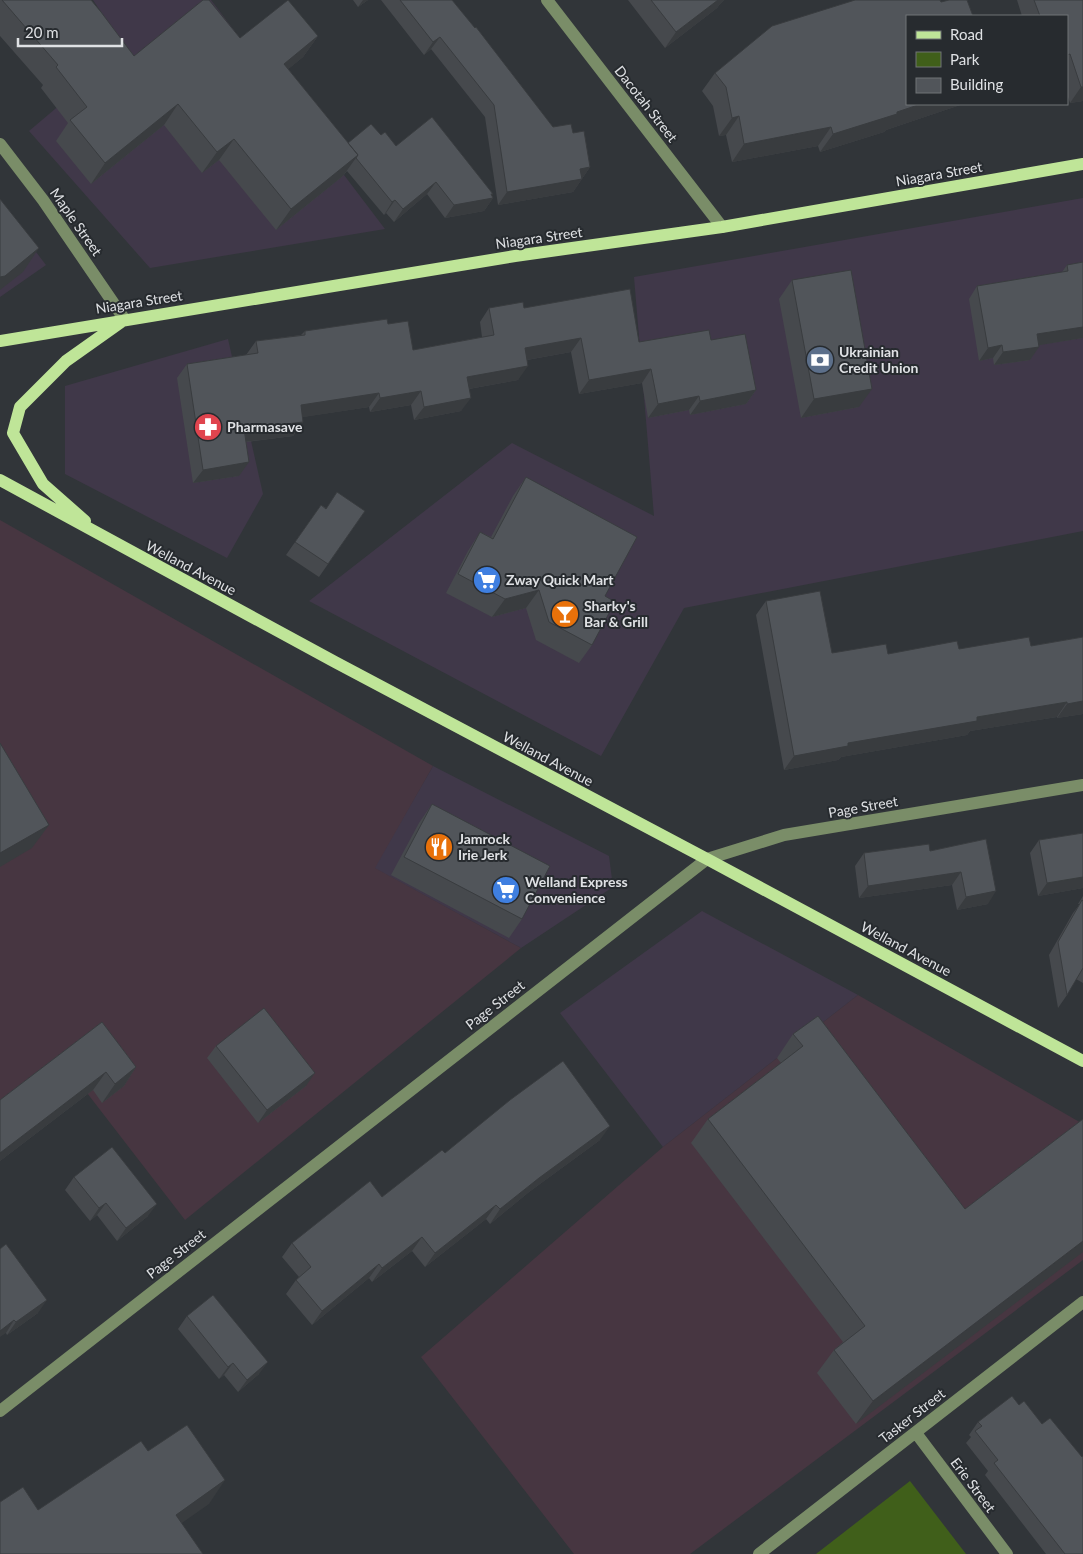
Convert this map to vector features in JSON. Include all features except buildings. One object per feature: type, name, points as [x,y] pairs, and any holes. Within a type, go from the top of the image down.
[{"type":"main road","name":"Niagara Street","points":[[0,341],[516,256],[722,227],[1083,164]]},
{"type":"main road","points":[[102,536],[44,484],[13,433],[20,407],[66,361],[125,320]]},
{"type":"main road","name":"Welland Avenue","points":[[0,480],[532,768],[707,859],[1083,1062]]},
{"type":"street","name":"Dacotah Street","points":[[547,0],[722,227]]},
{"type":"street","name":"Maple Street","points":[[0,144],[43,200],[125,320]]},
{"type":"street","name":"Page Street","points":[[0,1411],[707,859],[784,835],[1083,785]]},
{"type":"street","name":"Tasker Street","points":[[759,1554],[1083,1302]]},
{"type":"street","name":"Erie Street","points":[[916,1433],[1007,1554]]},
{"type":"shaded area","points":[[93,0],[211,0],[385,229],[150,268],[29,131],[126,49]]},
{"type":"shaded area","points":[[1083,198],[1083,531],[684,608],[601,756],[309,601],[512,443],[654,516],[634,277]]},
{"type":"shaded area","points":[[0,205],[46,265],[0,297]]},
{"type":"shaded area","points":[[228,339],[263,494],[227,558],[65,474],[65,386]]},
{"type":"shaded area","points":[[0,520],[433,766],[375,868],[521,948],[185,1220],[77,1080],[0,1140]]},
{"type":"shaded area","points":[[433,766],[609,856],[613,887],[521,948],[374,868]]},
{"type":"shaded area","points":[[702,911],[858,995],[663,1147],[560,1013]]},
{"type":"shaded area","points":[[858,995],[1083,1124],[1083,1260],[690,1554],[574,1554],[421,1357],[663,1147]]},
{"type":"green space","points":[[910,1481],[966,1554],[816,1554]]},
{"type":"place","name":"Ukrainian Credit Union","points":[[820,360]]},
{"type":"place","name":"Pharmasave","points":[[208,427]]},
{"type":"place","name":"Zway Quick Mart","points":[[487,580]]},
{"type":"place","name":"Sharky's Bar & Grill","points":[[565,614]]},
{"type":"place","name":"Jamrock Irie Jerk","points":[[439,847]]},
{"type":"place","name":"Welland Express Convenience","points":[[506,890]]}]
